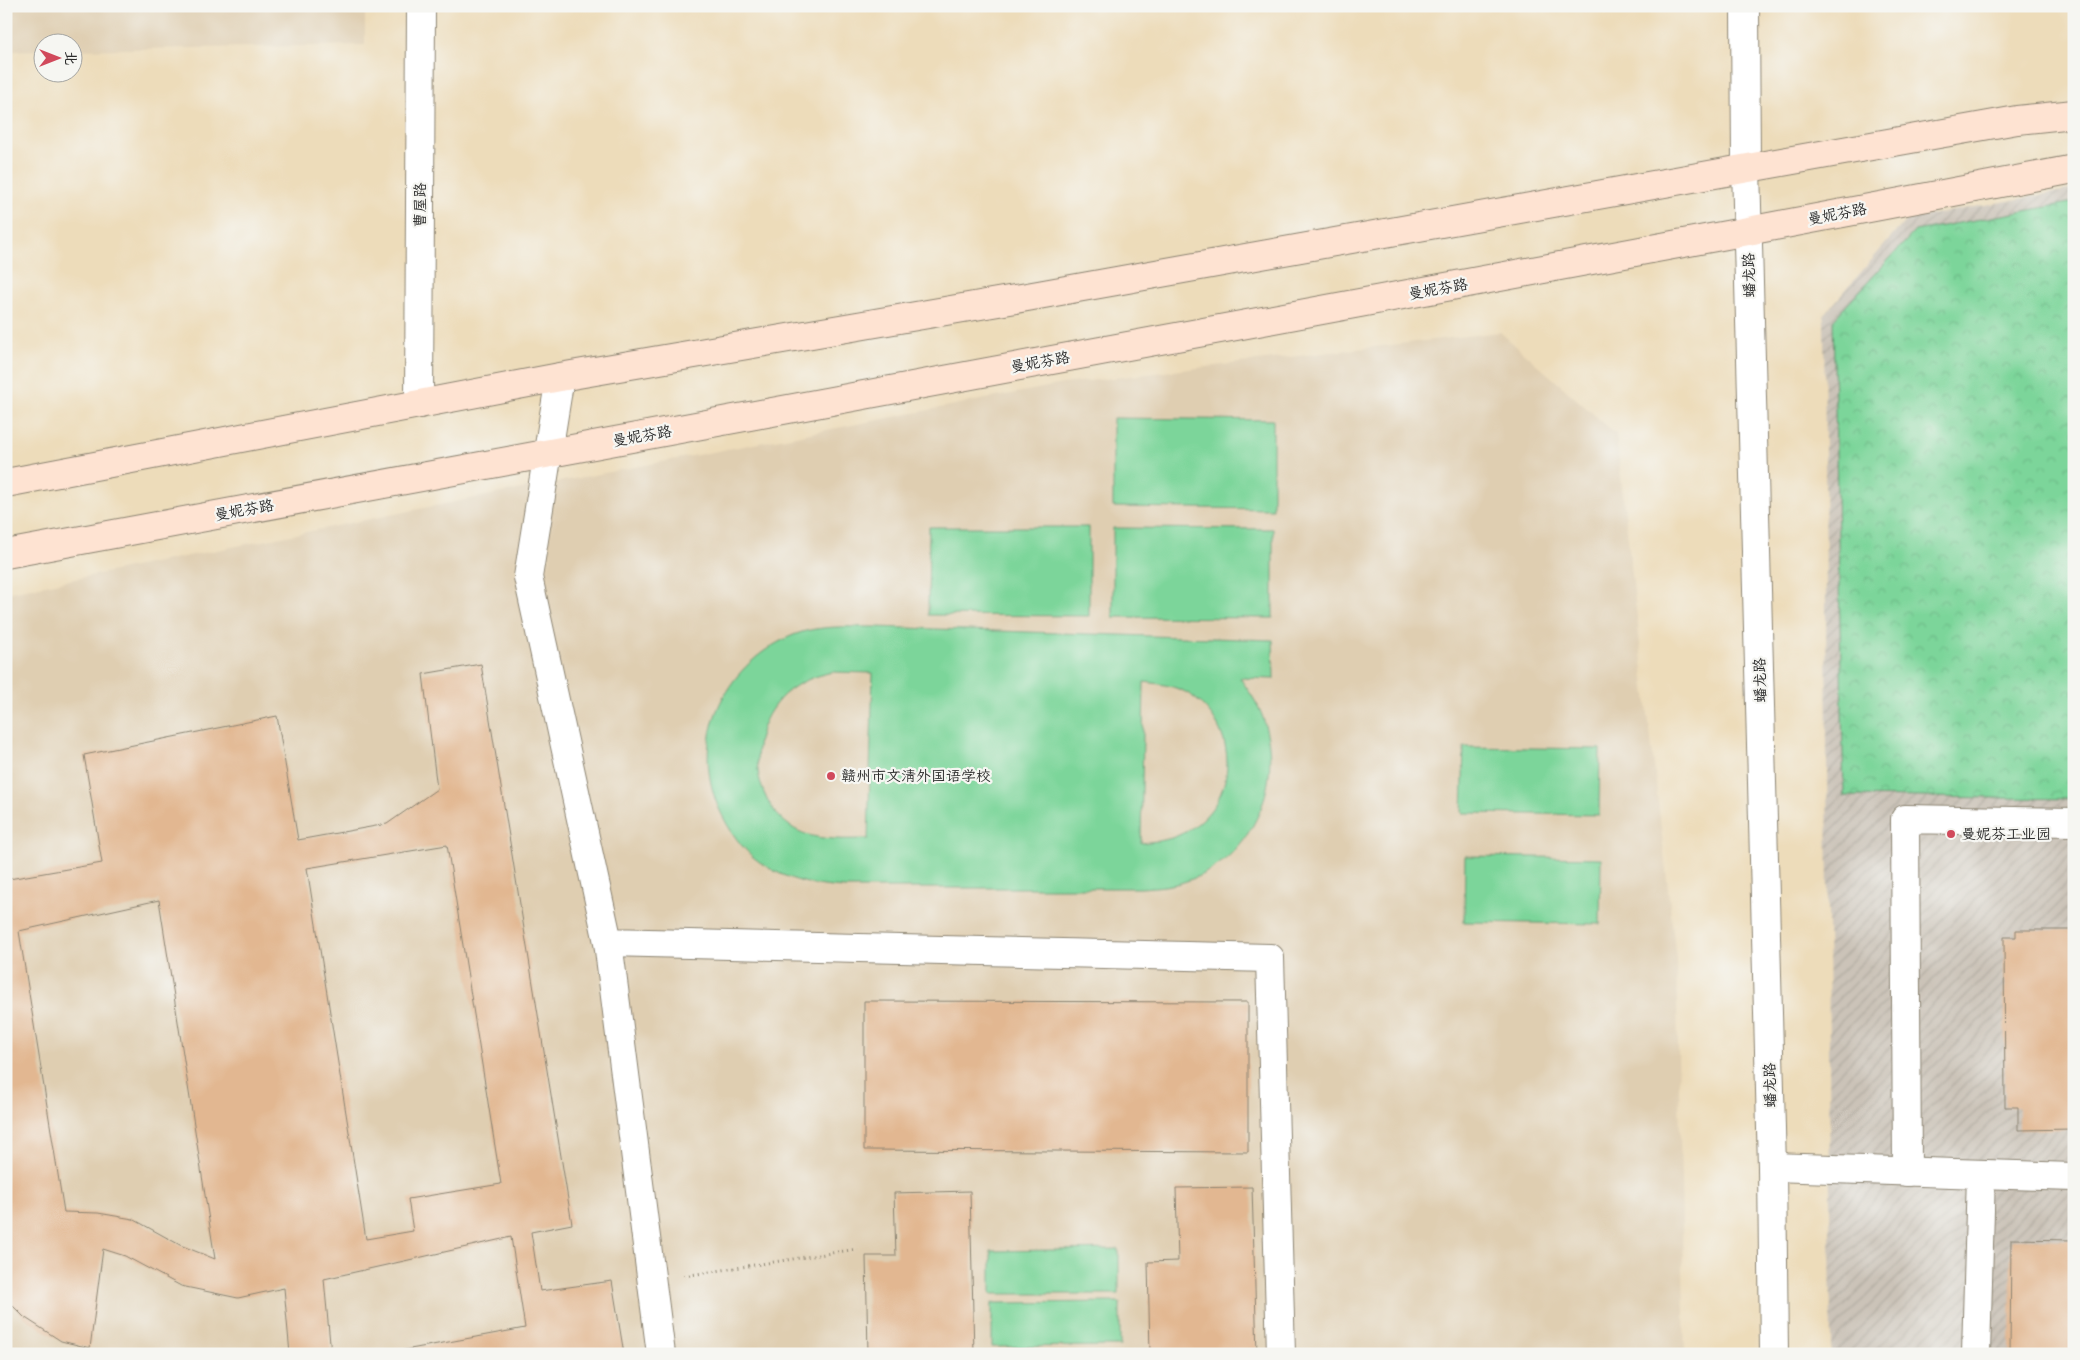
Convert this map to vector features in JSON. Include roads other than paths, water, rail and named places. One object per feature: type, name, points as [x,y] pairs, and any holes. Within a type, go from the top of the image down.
[{"type":"main road","points":[[6,483],[560,377],[1027,297],[2017,120],[2074,114]]},
{"type":"main road","name":"曼妮芬路","points":[[6,554],[2074,169]]},
{"type":"street","name":"曹屋路","points":[[419,404],[421,6]]},
{"type":"street","name":"蟠龙路","points":[[1745,6],[1746,168],[1772,1167],[1774,1354]]},
{"type":"street","points":[[560,377],[528,577],[608,942],[661,1354]]},
{"type":"street","points":[[1906,1172],[1905,819],[2074,822]]},
{"type":"street","points":[[608,942],[1270,958],[1281,1354]]},
{"type":"street","points":[[1772,1167],[2074,1177]]},
{"type":"street","points":[[1976,1354],[1981,1174]]},
{"type":"place","name":"赣州市文清外国语学校","points":[[831,776]]},
{"type":"place","name":"曼妮芬工业园","points":[[1951,834]]}]
